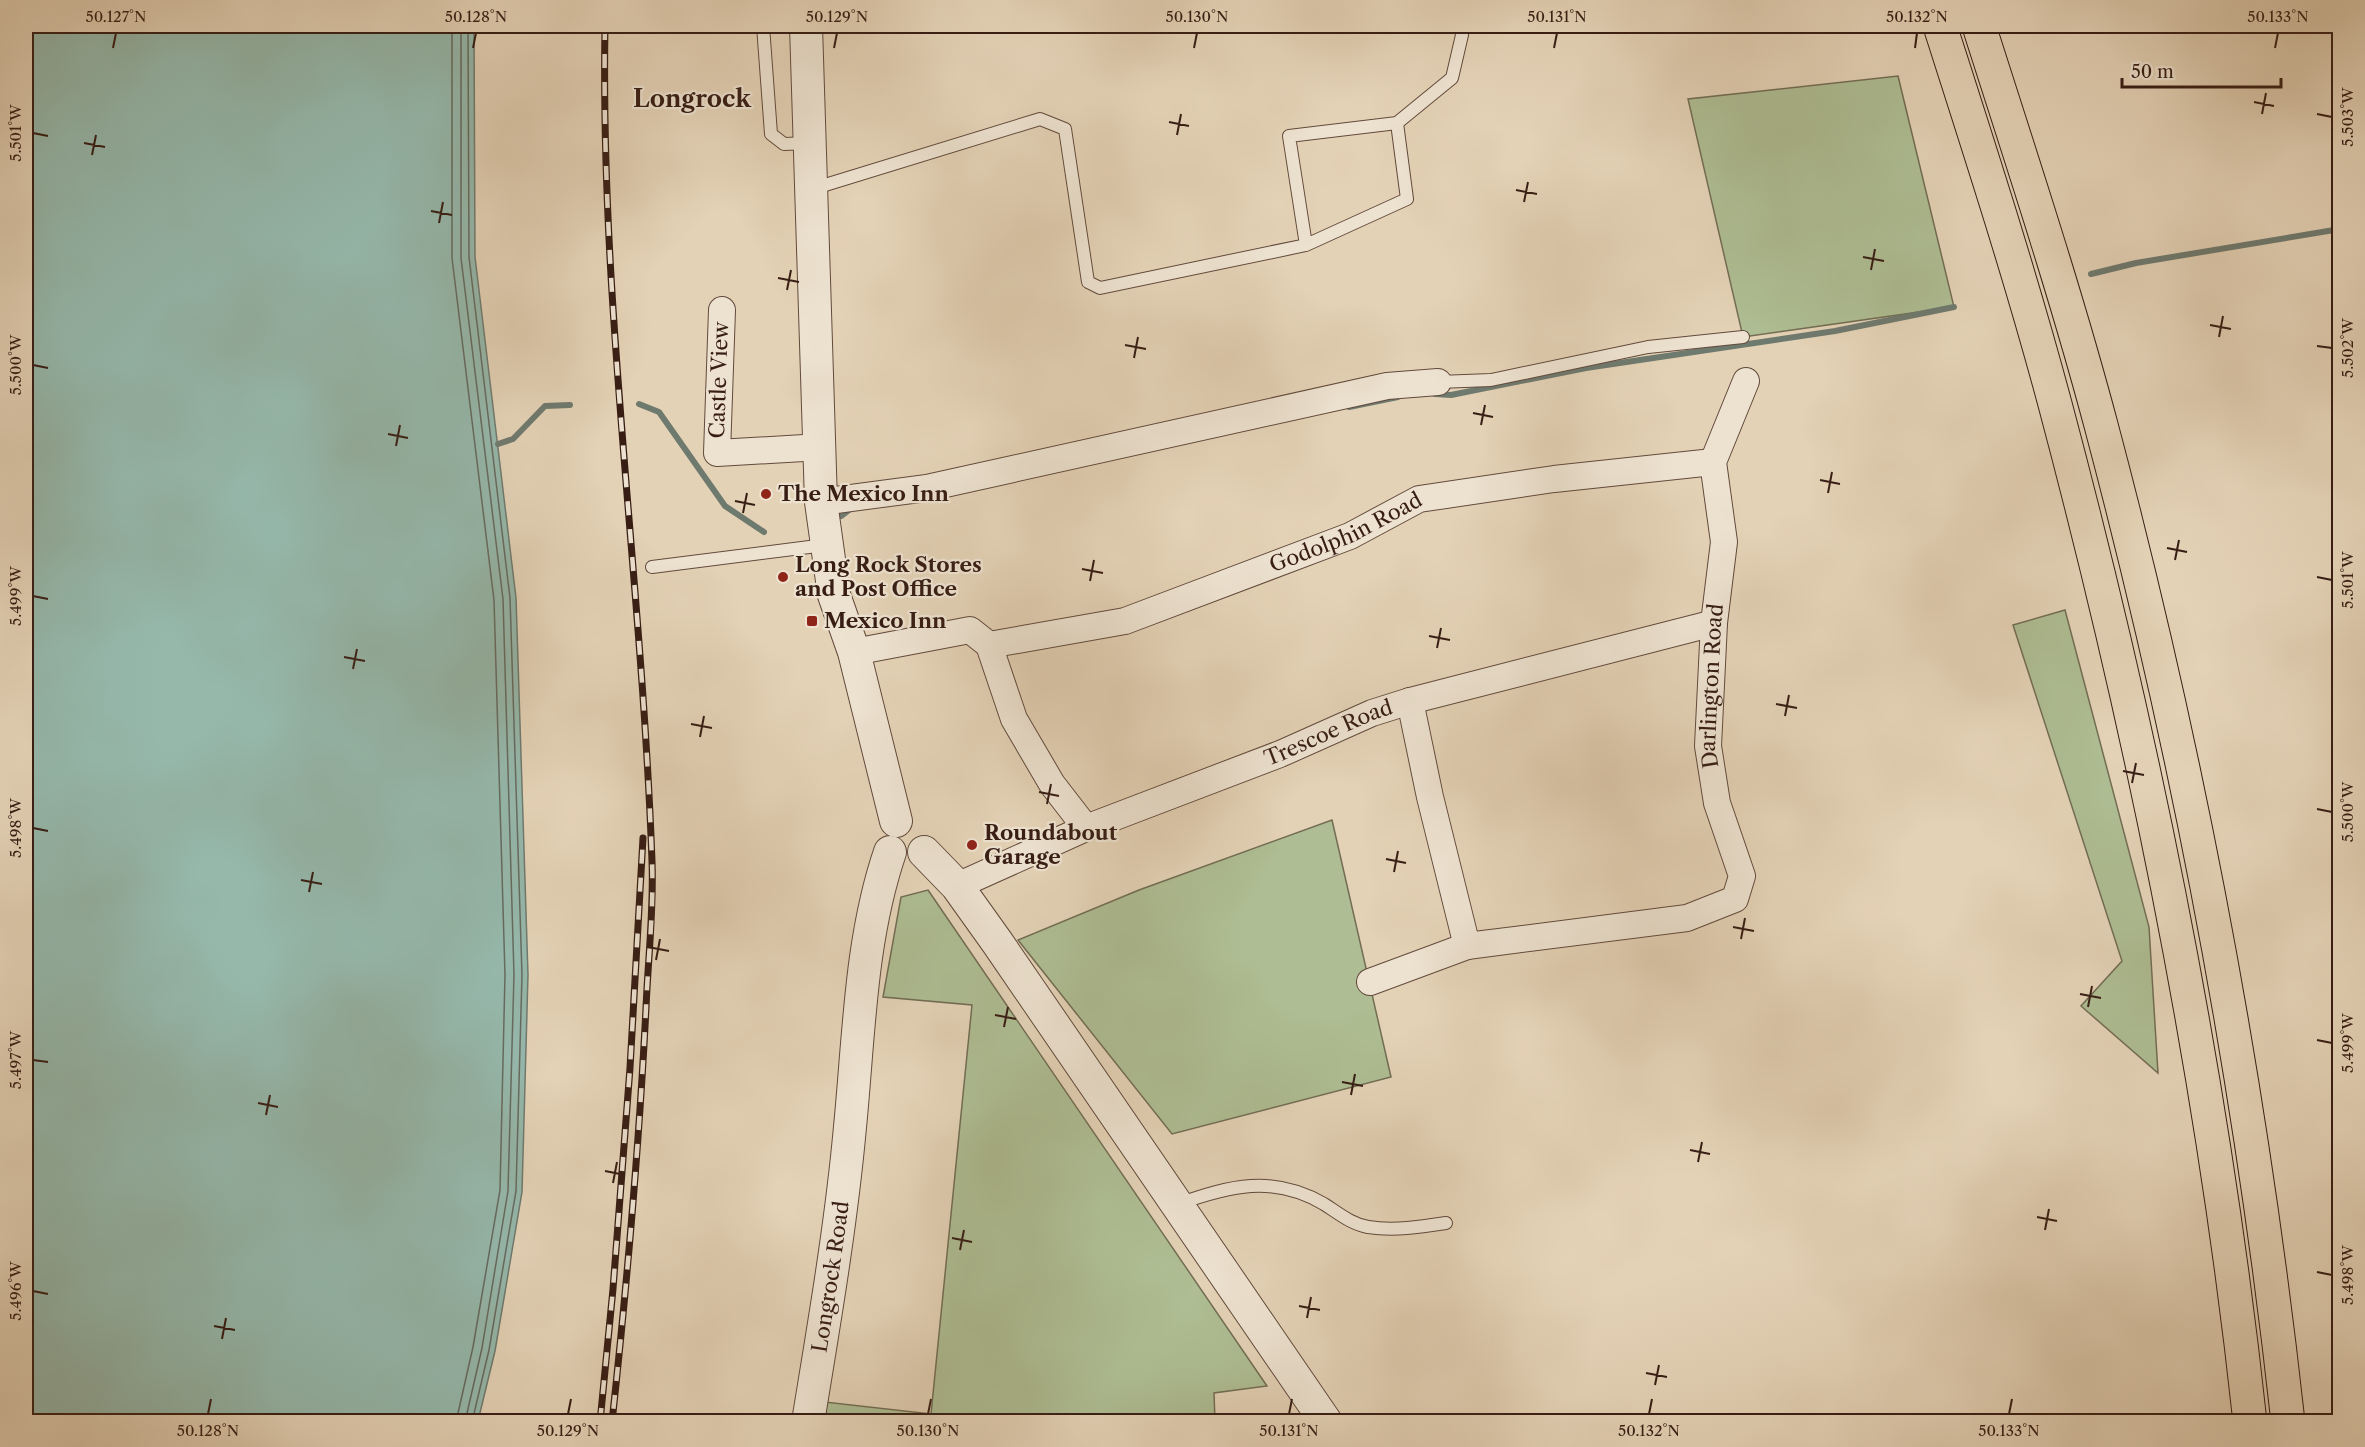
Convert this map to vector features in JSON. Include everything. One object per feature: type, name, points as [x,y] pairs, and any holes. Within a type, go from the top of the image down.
[{"type":"highway","points":[[1940,26],[2005,231],[2054,401],[2102,583],[2142,760],[2201,1068],[2222,1203],[2250,1422]]},
{"type":"highway","points":[[1978,26],[2039,211],[2100,422],[2146,604],[2181,759],[2234,1034],[2257,1178],[2288,1422]]},
{"type":"street","points":[[806,26],[821,502],[825,545],[834,595],[854,652],[896,821]]},
{"type":"street","name":"Castle View","points":[[722,310],[717,453],[820,447]]},
{"type":"street","name":"Darlington Road","points":[[1370,982],[1467,946],[1687,918],[1735,899],[1742,876],[1717,803],[1708,746],[1714,623],[1724,542],[1713,462],[1746,381]]},
{"type":"street","points":[[821,502],[927,488],[1387,386],[1438,382]]},
{"type":"street","name":"Godolphin Road","points":[[989,645],[1125,621],[1350,536],[1419,499],[1554,479],[1713,462]]},
{"type":"street","name":"Trescoe Road","points":[[957,886],[1086,828],[1281,754],[1372,713],[1410,701],[1714,623]]},
{"type":"street","points":[[854,652],[970,630],[989,645],[1014,719],[1052,784],[1086,828]]},
{"type":"street","points":[[1410,701],[1430,798],[1467,946]]},
{"type":"street","points":[[910,818],[923,826],[928,840],[924,852],[918,857],[904,860],[890,852],[885,838],[887,831],[896,821],[910,818]]},
{"type":"street","name":"Longrock Road","points":[[808,1422],[831,1284],[850,1130],[864,978],[881,878],[890,852]]},
{"type":"street","points":[[924,852],[957,886],[1326,1422]]},
{"type":"lane","points":[[763,26],[771,134],[784,144],[810,143]]},
{"type":"lane","points":[[1306,245],[1288,136],[1397,123],[1452,78],[1462,35],[1460,26]]},
{"type":"lane","points":[[811,189],[1040,119],[1065,129],[1088,282],[1100,288],[1306,245],[1407,199],[1397,123]]},
{"type":"lane","points":[[1438,382],[1491,380],[1648,347],[1743,337]]},
{"type":"lane","points":[[652,567],[825,545]]},
{"type":"lane","points":[[1177,1204],[1222,1188],[1241,1185],[1261,1186],[1304,1194],[1350,1221],[1366,1227],[1415,1228],[1446,1223]]},
{"type":"shaded area","points":[[1898,76],[1954,307],[1743,337],[1688,99]]},
{"type":"shaded area","points":[[2065,610],[2149,927],[2158,1073],[2081,1006],[2122,961],[2013,625]]},
{"type":"shaded area","points":[[1332,820],[1391,1077],[1172,1134],[1018,940],[1139,890]]},
{"type":"shaded area","points":[[928,890],[1267,1386],[1214,1393],[1215,1421],[822,1422],[825,1402],[931,1414],[972,1005],[883,997],[901,897]]},
{"type":"water","points":[[26,26],[474,26],[475,257],[516,598],[528,975],[522,1192],[495,1351],[478,1421],[26,1421]]},
{"type":"waterway","points":[[2091,274],[2136,263],[2340,229]]},
{"type":"waterway","points":[[1435,394],[1451,395],[1586,368],[1835,331],[1954,307]]},
{"type":"waterway","points":[[1349,407],[1398,397]]},
{"type":"waterway","points":[[639,404],[659,412],[725,506],[764,532]]},
{"type":"waterway","points":[[498,444],[513,439],[545,406],[570,405]]},
{"type":"waterway","points":[[841,516],[854,506]]},
{"type":"railway","points":[[605,26],[605,131],[609,235],[647,756],[652,879],[636,1163],[612,1422]]},
{"type":"railway","points":[[600,1422],[630,1068],[643,838]]},
{"type":"place","name":"The Mexico Inn","points":[[766,494]]},
{"type":"place","name":"Long Rock Stores and Post Office","points":[[783,577]]},
{"type":"place","name":"Mexico Inn","points":[[812,621]]},
{"type":"place","name":"Roundabout Garage","points":[[972,845]]},
{"type":"district","name":"Longrock","points":[[692,99]]}]
